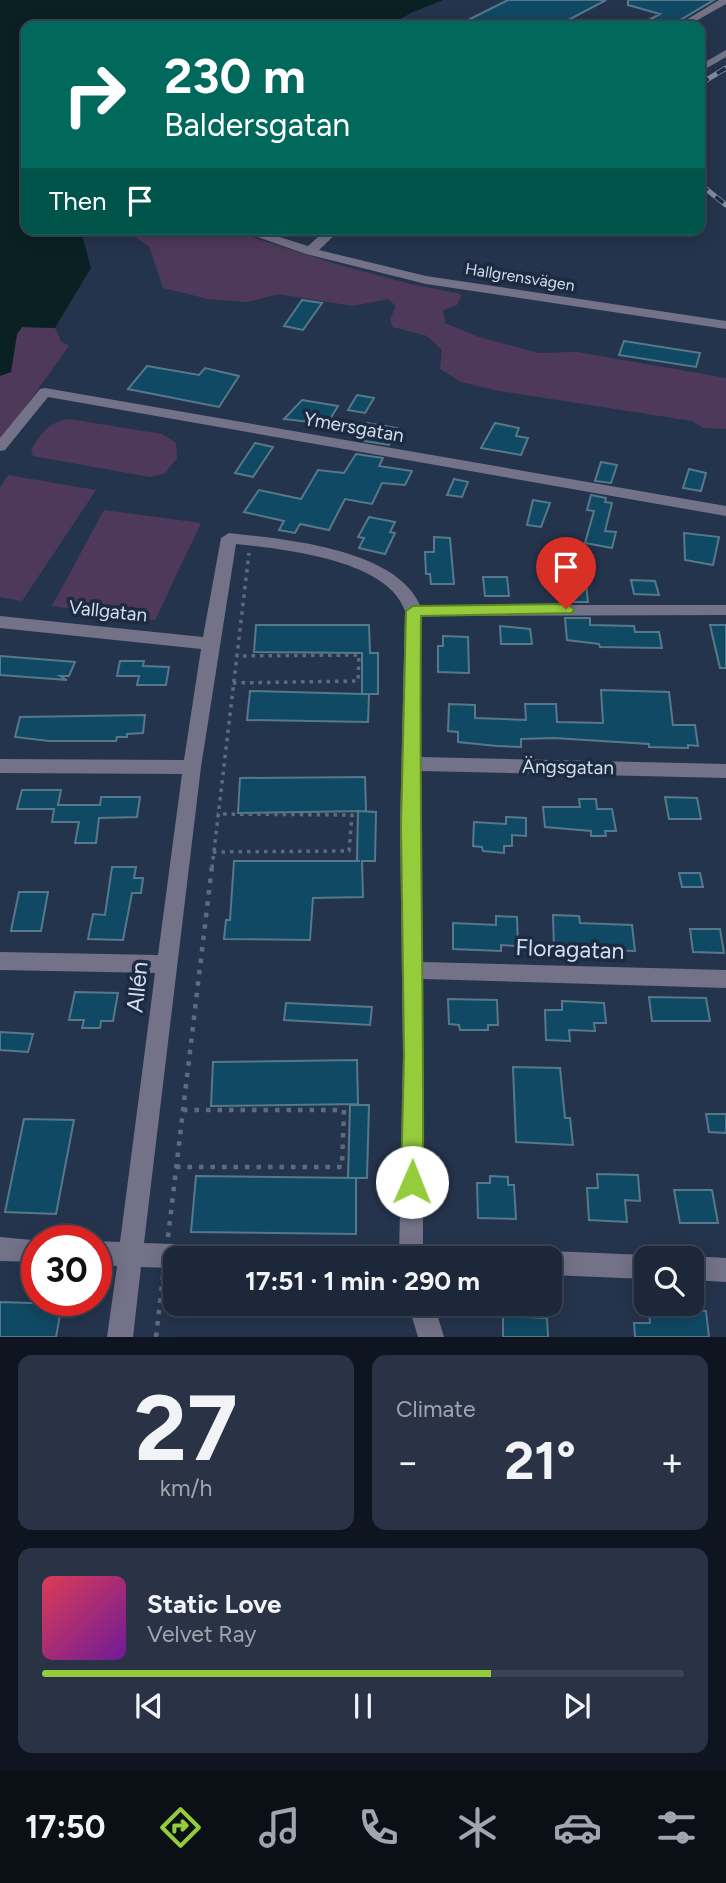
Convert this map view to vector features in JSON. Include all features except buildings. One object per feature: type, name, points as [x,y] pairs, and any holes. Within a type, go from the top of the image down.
[{"type":"street","points":[[690,21],[726,0]]},
{"type":"street","points":[[705,66],[726,53]]},
{"type":"street","name":"Hallgrensvägen","points":[[260,235],[310,251],[426,280],[726,325]]},
{"type":"street","points":[[310,251],[328,235]]},
{"type":"street","name":"Ymersgatan","points":[[0,447],[45,392],[726,511]]},
{"type":"street","name":"Allén","points":[[120,1337],[165,964],[221,574],[229,538],[251,541]]},
{"type":"street","points":[[251,541],[338,556],[384,578],[403,592],[414,607],[411,764],[411,1246]]},
{"type":"street","points":[[413,611],[726,610]]},
{"type":"street","name":"Vallgatan","points":[[0,622],[211,644]]},
{"type":"street","name":"Ängsgatan","points":[[411,764],[726,771]]},
{"type":"street","points":[[0,766],[192,767]]},
{"type":"street","points":[[0,961],[165,964]]},
{"type":"street","name":"Floragatan","points":[[412,970],[726,979]]},
{"type":"street","points":[[0,1249],[21,1250]]},
{"type":"street","points":[[112,1254],[163,1256]]},
{"type":"street","points":[[562,1263],[634,1266]]},
{"type":"street","points":[[704,1269],[726,1270]]},
{"type":"street","points":[[425,1316],[431,1337]]},
{"type":"path","points":[[166,1246],[251,541]]},
{"type":"path","points":[[233,683],[358,681],[359,655],[236,656]]},
{"type":"path","points":[[213,852],[349,851],[352,815],[217,814]]},
{"type":"path","points":[[176,1167],[342,1167],[344,1110],[183,1110]]},
{"type":"path","points":[[156,1337],[163,1274]]},
{"type":"shaded area","points":[[0,0],[443,0],[396,21],[21,21],[21,235],[82,235],[91,268],[55,328],[22,327],[17,334],[11,372],[0,376]]},
{"type":"shaded area","points":[[132,235],[246,235],[339,265],[462,295],[457,305],[443,310],[445,323],[479,337],[539,353],[577,352],[726,378],[726,429],[703,428],[692,421],[494,390],[461,382],[440,369],[442,350],[427,336],[393,327],[390,319],[396,306],[388,299],[353,306],[278,294],[247,302],[208,299],[163,288],[149,246]]},
{"type":"shaded area","points":[[22,327],[55,328],[61,341],[69,346],[0,442],[0,376],[11,372],[17,334]]},
{"type":"shaded area","points":[[69,419],[162,434],[176,443],[177,458],[164,474],[150,477],[33,456],[31,450],[46,429]]},
{"type":"shaded area","points":[[8,475],[96,490],[22,601],[0,597],[0,487]]},
{"type":"shaded area","points":[[104,510],[201,523],[155,620],[52,606]]},
{"type":"railway","points":[[705,81],[726,68]]},
{"type":"railway","points":[[705,188],[726,205]]},
{"type":"route","points":[[412,1182],[414,1055],[410,826],[413,611],[566,609]]}]
